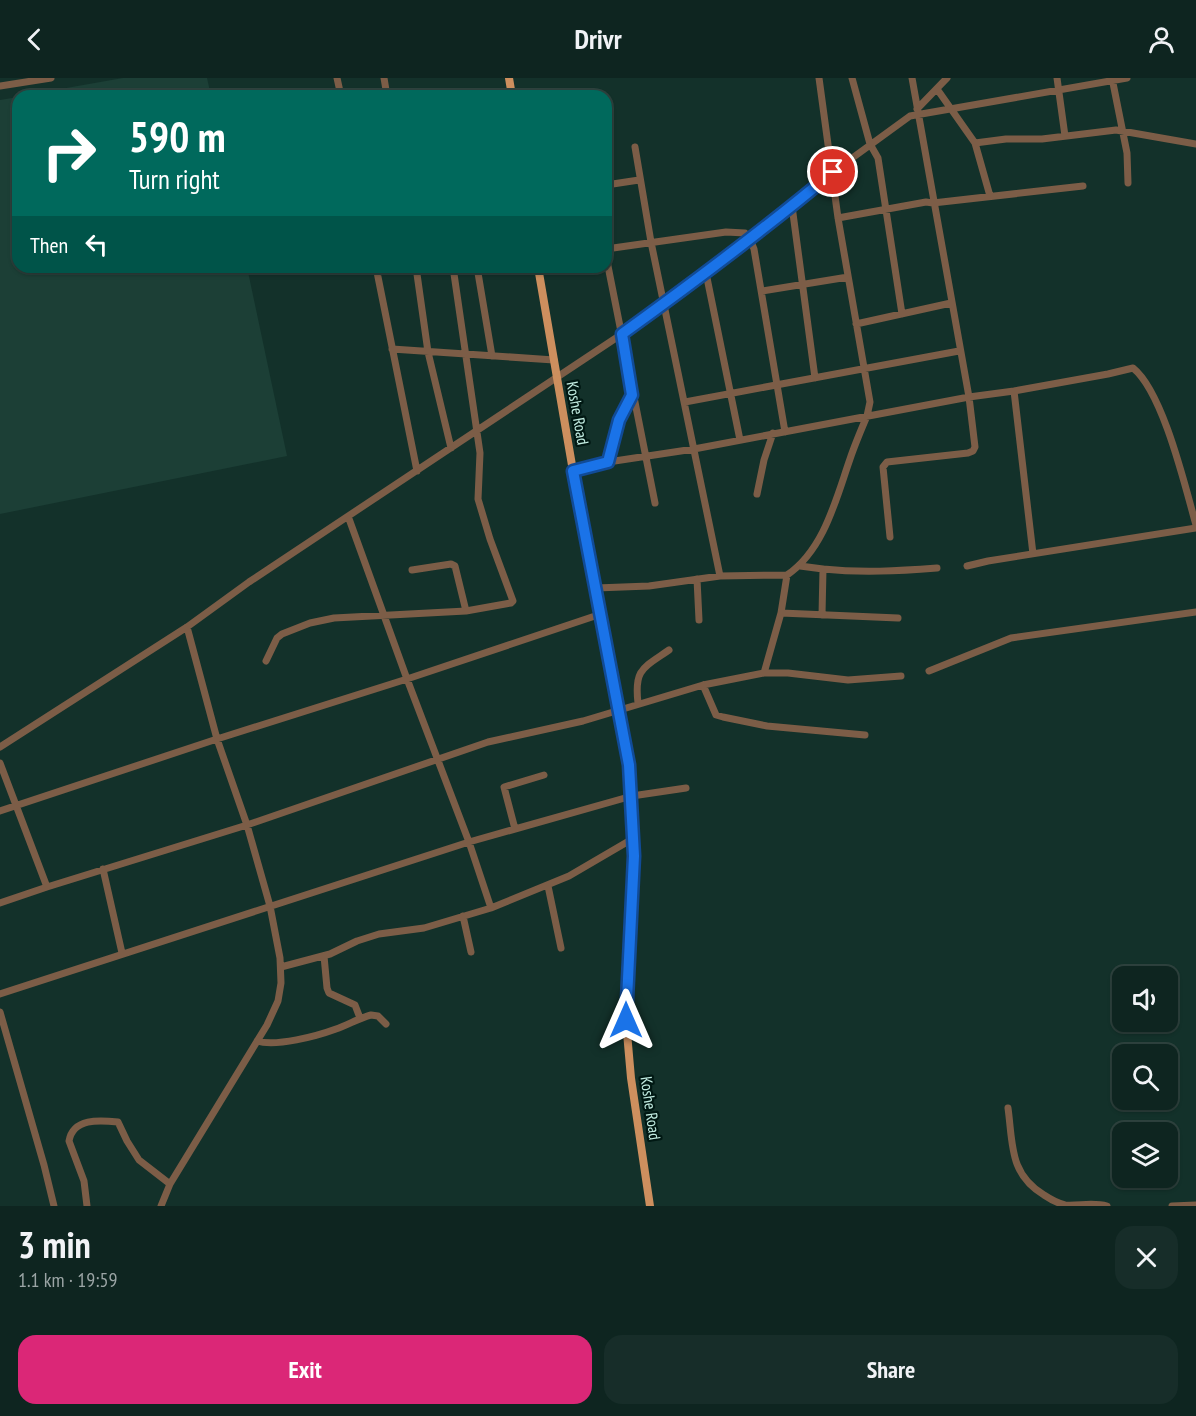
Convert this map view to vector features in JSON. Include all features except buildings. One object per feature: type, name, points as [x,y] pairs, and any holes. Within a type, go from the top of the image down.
[{"type":"main road","name":"Koshe Road","points":[[539,273],[573,471],[629,765],[634,838],[626,1010],[631,1078],[650,1206]]},
{"type":"street","points":[[0,86],[51,78]]},
{"type":"street","points":[[596,588],[649,586],[720,576],[787,575],[800,566],[816,544],[827,521],[867,416],[870,402],[838,218],[819,78]]},
{"type":"street","points":[[852,78],[870,144],[878,158],[902,314]]},
{"type":"street","points":[[890,537],[883,467],[887,462],[972,451],[975,447],[969,397],[912,78]]},
{"type":"street","points":[[0,747],[187,627],[249,582],[622,334],[706,273],[870,144],[917,112],[947,78]]},
{"type":"street","points":[[1057,78],[1065,136]]},
{"type":"street","points":[[917,112],[1127,78]]},
{"type":"street","points":[[1112,79],[1127,153],[1128,183]]},
{"type":"street","points":[[937,89],[975,143],[990,196]]},
{"type":"street","points":[[975,143],[1006,139],[1042,139],[1107,130],[1196,144]]},
{"type":"street","points":[[635,147],[651,242],[720,576]]},
{"type":"street","points":[[612,184],[639,180]]},
{"type":"street","points":[[838,218],[926,201],[1083,186]]},
{"type":"street","points":[[792,207],[815,378]]},
{"type":"street","points":[[612,248],[726,232],[745,233],[754,249],[785,432]]},
{"type":"street","points":[[377,273],[417,471]]},
{"type":"street","points":[[416,273],[428,352],[451,448]]},
{"type":"street","points":[[266,661],[277,638],[282,634],[323,620],[385,614],[466,611],[513,601],[489,539],[478,499],[480,453],[454,273]]},
{"type":"street","points":[[478,273],[492,356]]},
{"type":"street","points":[[609,273],[655,504]]},
{"type":"street","points":[[706,273],[740,440]]},
{"type":"street","points":[[762,291],[848,278]]},
{"type":"street","points":[[856,324],[951,303]]},
{"type":"street","points":[[392,349],[554,360]]},
{"type":"street","points":[[685,402],[959,351]]},
{"type":"street","points":[[573,471],[608,462],[785,432],[969,397],[1014,392],[1133,368],[1145,380],[1168,430],[1196,527],[967,566]]},
{"type":"street","points":[[1014,392],[1033,554]]},
{"type":"street","points":[[608,462],[619,420],[632,395]]},
{"type":"street","points":[[757,494],[764,460],[773,433]]},
{"type":"street","points":[[348,516],[469,842],[491,908]]},
{"type":"street","points":[[412,570],[451,564],[455,566],[466,611]]},
{"type":"street","points":[[800,566],[851,572],[937,568]]},
{"type":"street","points":[[822,615],[824,569]]},
{"type":"street","points":[[764,674],[781,613],[787,575]]},
{"type":"street","points":[[697,579],[699,620]]},
{"type":"street","points":[[929,671],[1011,638],[1196,612]]},
{"type":"street","points":[[781,613],[898,618]]},
{"type":"street","points":[[0,811],[601,614]]},
{"type":"street","points":[[160,1206],[170,1184],[257,1041],[278,1001],[282,983],[270,906],[247,825],[217,739],[187,627]]},
{"type":"street","points":[[638,703],[636,685],[638,677],[650,663],[669,650]]},
{"type":"street","points":[[0,903],[247,825],[488,742],[583,721],[703,685],[764,674],[788,673],[848,680],[901,676]]},
{"type":"street","points":[[703,685],[716,715],[766,726],[865,735]]},
{"type":"street","points":[[0,763],[47,887]]},
{"type":"street","points":[[515,829],[504,787],[544,775]]},
{"type":"street","points":[[0,994],[469,842],[632,795],[686,788]]},
{"type":"street","points":[[281,967],[324,956],[378,934],[424,928],[491,908],[569,876],[634,838]]},
{"type":"street","points":[[103,869],[122,953]]},
{"type":"street","points":[[548,886],[561,948]]},
{"type":"street","points":[[463,916],[471,952]]},
{"type":"street","points":[[324,956],[329,993],[355,1005],[360,1018]]},
{"type":"street","points":[[0,1012],[54,1206]]},
{"type":"street","points":[[257,1041],[271,1043],[309,1037],[374,1015],[386,1024]]},
{"type":"street","points":[[1008,1108],[1016,1167],[1031,1188],[1061,1204],[1107,1206]]},
{"type":"street","points":[[87,1206],[84,1181],[69,1141],[75,1127],[81,1123],[118,1122],[139,1160],[170,1184]]},
{"type":"street","points":[[1172,1206],[1196,1205]]},
{"type":"shaded area","points":[[123,78],[207,78],[210,90],[55,90]]},
{"type":"shaded area","points":[[12,98],[12,273],[248,273],[287,456],[0,514],[0,100]]},
{"type":"route","points":[[626,1020],[634,856],[634,819],[629,765],[573,471],[608,462],[619,420],[632,395],[622,334],[792,207],[833,172]]}]
